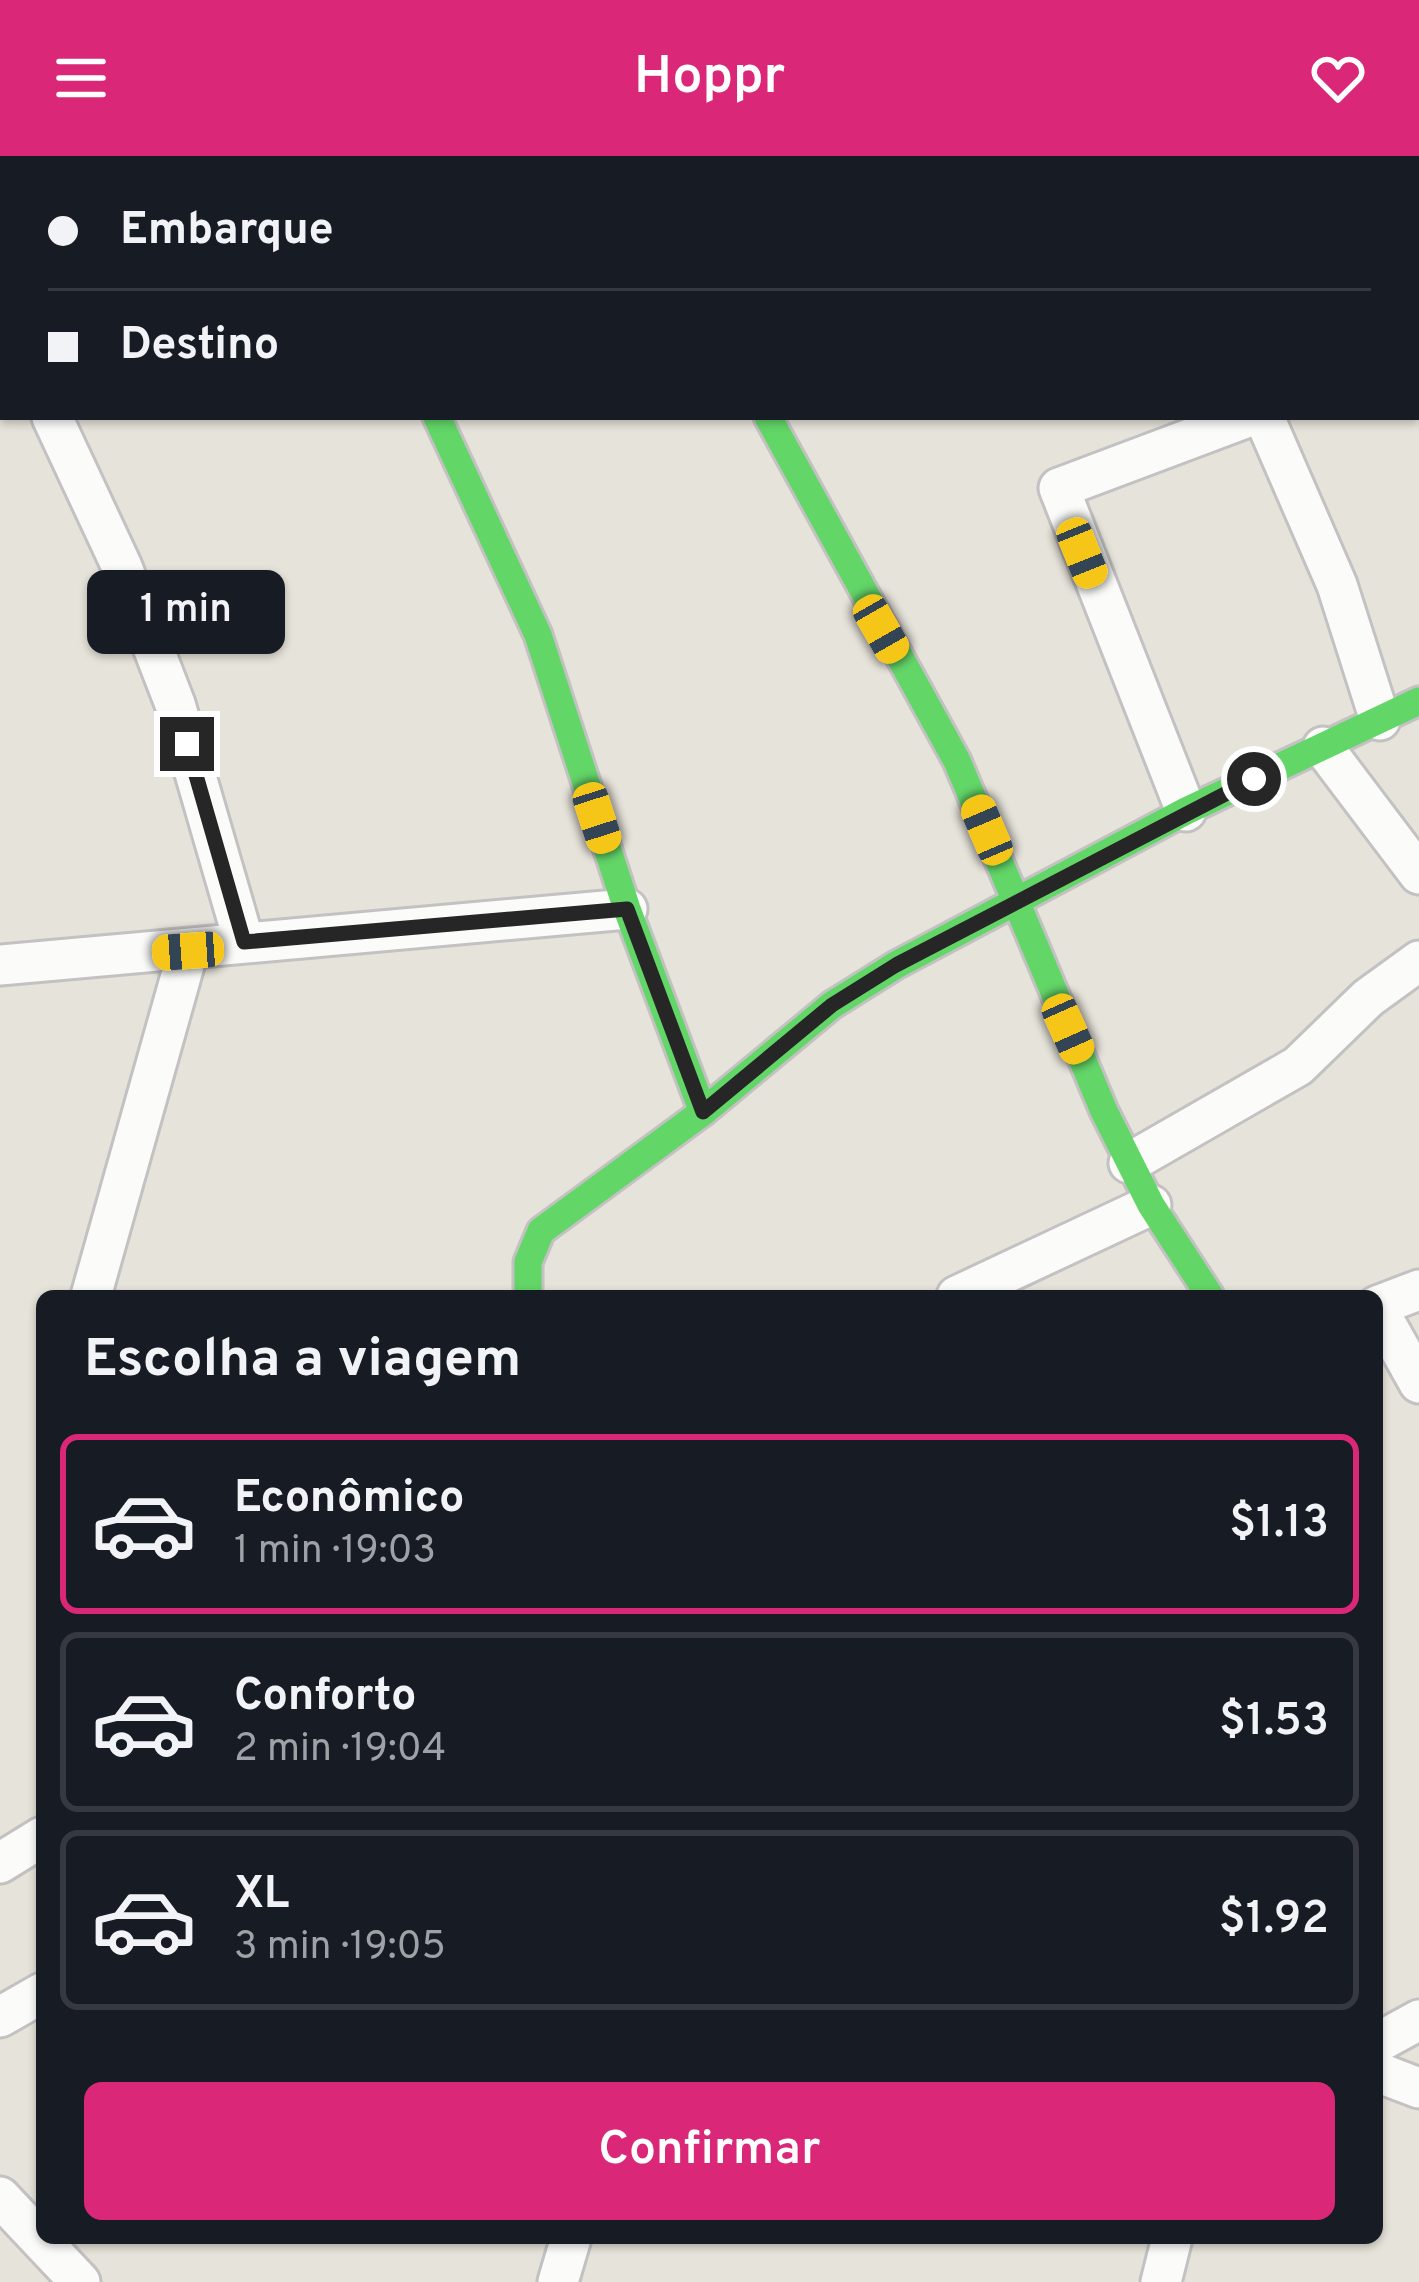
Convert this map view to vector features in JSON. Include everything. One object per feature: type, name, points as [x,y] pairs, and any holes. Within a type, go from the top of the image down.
[{"type":"street","points":[[53,420],[122,567],[175,704],[244,942]]},
{"type":"street","points":[[438,420],[538,635],[627,909],[703,1112]]},
{"type":"street","points":[[770,420],[827,533],[958,761],[1033,947],[1129,1162],[1206,1290]]},
{"type":"street","points":[[1186,811],[1059,488],[1240,420]]},
{"type":"street","points":[[1265,420],[1337,585],[1380,720]]},
{"type":"street","points":[[527,1290],[524,1273],[530,1248],[542,1231],[703,1112],[832,1005],[1017,899],[1186,811],[1419,701]]},
{"type":"street","points":[[1323,747],[1419,874]]},
{"type":"street","points":[[0,965],[627,909]]},
{"type":"street","points":[[94,1290],[188,951]]},
{"type":"street","points":[[1129,1162],[1298,1066],[1368,998],[1419,961]]},
{"type":"street","points":[[970,1290],[1151,1205]]},
{"type":"street","points":[[1383,1305],[1419,1291]]},
{"type":"street","points":[[1383,1318],[1419,1383]]},
{"type":"street","points":[[0,1863],[36,1841]]},
{"type":"street","points":[[0,2017],[36,1996]]},
{"type":"street","points":[[1383,2040],[1419,2020]]},
{"type":"street","points":[[1383,2074],[1419,2088]]},
{"type":"street","points":[[0,2197],[36,2228]]},
{"type":"street","points":[[49,2244],[80,2282]]},
{"type":"street","points":[[558,2282],[569,2244]]},
{"type":"street","points":[[1161,2282],[1170,2244]]},
{"type":"traffic: fast","points":[[438,420],[538,635],[627,909],[703,1112]]},
{"type":"traffic: fast","points":[[770,420],[957,761],[1104,1111],[1151,1205],[1206,1290]]},
{"type":"traffic: fast","points":[[528,1290],[528,1262],[541,1231],[703,1112],[832,1005],[896,965],[1186,811],[1419,701]]},
{"type":"route","points":[[187,744],[244,942],[627,909],[703,1112],[832,1005],[896,965],[1254,779]]}]
